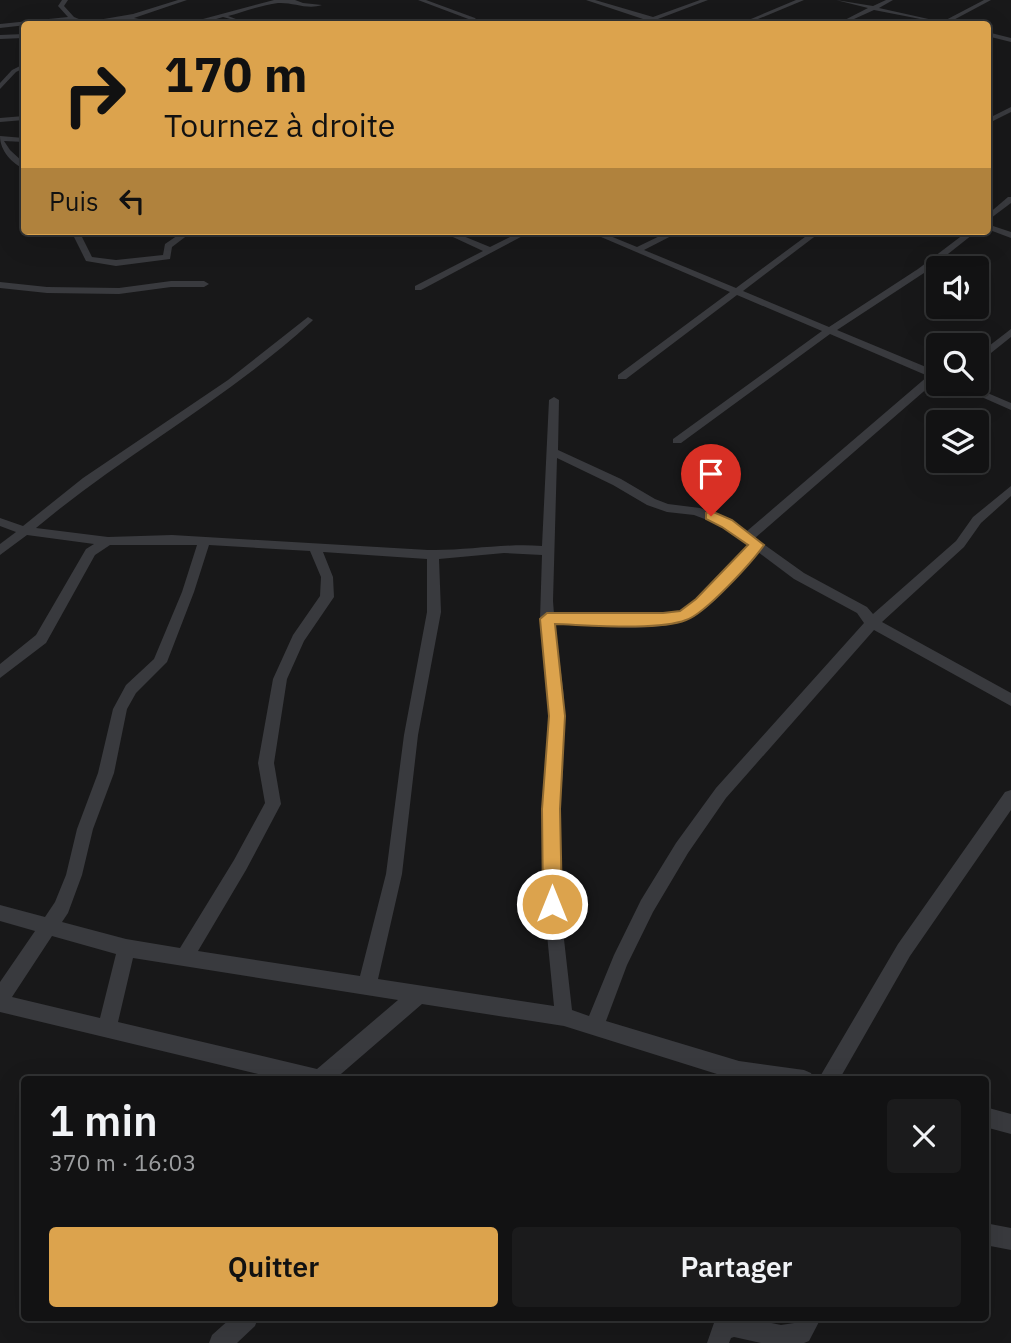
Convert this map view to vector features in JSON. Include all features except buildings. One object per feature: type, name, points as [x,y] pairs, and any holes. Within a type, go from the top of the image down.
[{"type":"street","points":[[64,0],[61,6],[78,21]]},
{"type":"street","points":[[55,1],[64,0]]},
{"type":"street","points":[[103,21],[184,0]]},
{"type":"street","points":[[200,21],[225,17],[274,2],[292,0],[302,5],[319,5]]},
{"type":"street","points":[[421,0],[467,21]]},
{"type":"street","points":[[589,0],[657,21]]},
{"type":"street","points":[[650,21],[705,0]]},
{"type":"street","points":[[749,21],[801,0]]},
{"type":"street","points":[[839,0],[930,21]]},
{"type":"street","points":[[846,21],[890,0]]},
{"type":"street","points":[[949,21],[988,0]]},
{"type":"street","points":[[126,17],[141,21]]},
{"type":"street","points":[[225,17],[237,21]]},
{"type":"street","points":[[45,21],[72,18]]},
{"type":"street","points":[[0,26],[21,24]]},
{"type":"street","points":[[991,35],[1011,40]]},
{"type":"street","points":[[0,37],[21,36]]},
{"type":"street","points":[[0,87],[14,71],[21,68]]},
{"type":"street","points":[[991,121],[1011,109]]},
{"type":"street","points":[[991,116],[1011,121]]},
{"type":"street","points":[[0,120],[21,118]]},
{"type":"street","points":[[21,140],[0,139],[4,152],[21,165]]},
{"type":"street","points":[[991,216],[1011,199]]},
{"type":"street","points":[[991,227],[1011,234]]},
{"type":"street","points":[[77,235],[89,259],[105,263],[167,257],[168,246],[183,235]]},
{"type":"street","points":[[453,235],[491,251]]},
{"type":"street","points":[[418,288],[521,235]]},
{"type":"street","points":[[601,235],[926,372]]},
{"type":"street","points":[[637,250],[669,235]]},
{"type":"street","points":[[622,377],[813,235]]},
{"type":"street","points":[[677,441],[748,387],[897,288],[952,250],[969,235]]},
{"type":"street","points":[[0,285],[47,290],[119,291],[163,285],[204,284]]},
{"type":"street","points":[[0,551],[87,480],[225,386],[308,320]]},
{"type":"street","points":[[989,351],[1011,332]]},
{"type":"street","points":[[547,619],[663,619],[684,616],[701,603],[753,541],[926,385]]},
{"type":"street","points":[[985,396],[1011,407]]},
{"type":"street","points":[[554,400],[547,619],[556,697],[555,774],[551,809],[552,904],[564,1017]]},
{"type":"street","points":[[553,452],[617,482],[651,502],[667,508],[696,511],[727,523],[799,576],[862,610],[872,623],[1011,700]]},
{"type":"street","points":[[595,1025],[620,961],[648,906],[682,848],[721,793],[872,623],[960,544],[977,520],[1011,490]]},
{"type":"street","points":[[0,522],[25,531],[108,541],[172,539],[433,556],[481,554],[499,549],[548,551]]},
{"type":"street","points":[[0,672],[41,639],[90,552],[108,541]]},
{"type":"street","points":[[204,542],[188,592],[160,662],[131,689],[120,709],[108,765],[79,846],[69,890],[62,907],[0,1000],[303,1076]]},
{"type":"street","points":[[184,958],[273,804],[266,763],[281,679],[298,639],[327,597],[327,577],[315,547]]},
{"type":"street","points":[[367,985],[394,874],[411,735],[434,612],[433,556]]},
{"type":"street","points":[[830,1076],[904,950],[1011,797]]},
{"type":"street","points":[[0,912],[126,948],[564,1017],[739,1071],[775,1076]]},
{"type":"street","points":[[107,1028],[126,948]]},
{"type":"street","points":[[319,1076],[419,994]]},
{"type":"street","points":[[989,1117],[1011,1124]]},
{"type":"street","points":[[989,1235],[1011,1239]]},
{"type":"street","points":[[220,1343],[244,1321]]},
{"type":"street","points":[[718,1343],[723,1328],[734,1326],[781,1336],[801,1332],[808,1321]]},
{"type":"route","points":[[552,904],[551,809],[557,716],[547,619],[663,619],[684,616],[723,582],[757,545],[727,523],[711,516]]}]
